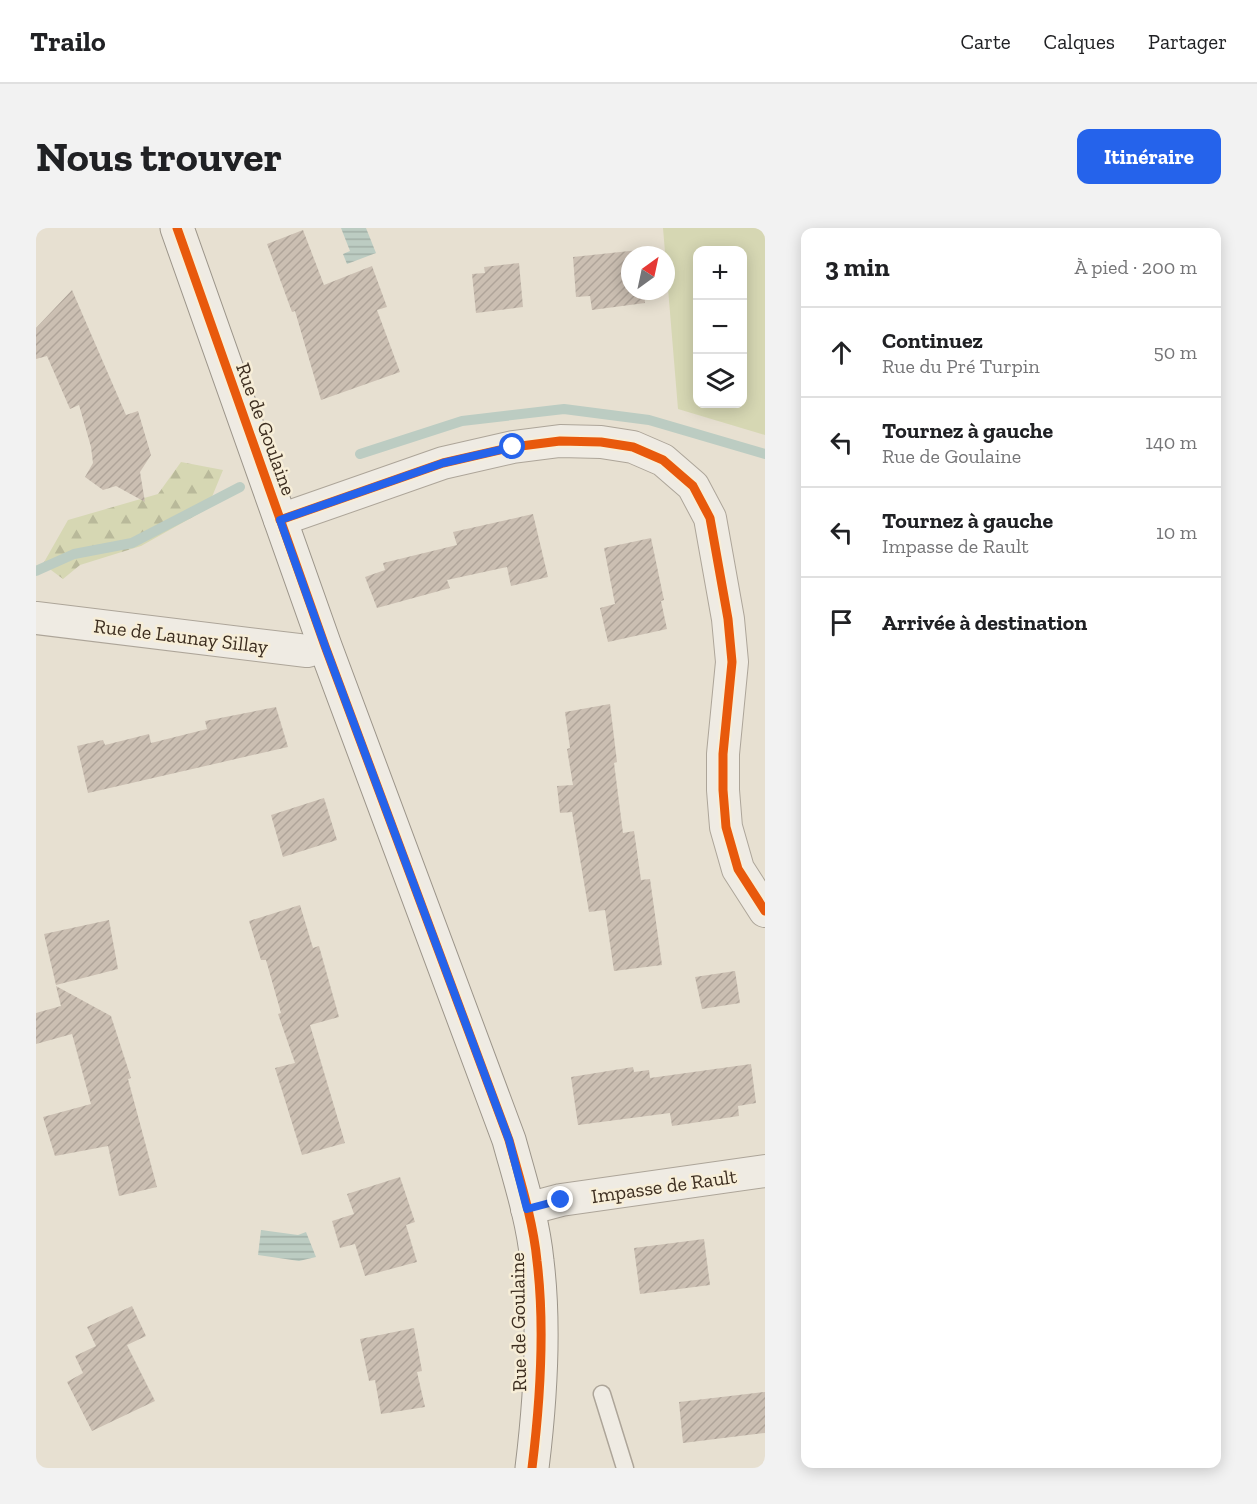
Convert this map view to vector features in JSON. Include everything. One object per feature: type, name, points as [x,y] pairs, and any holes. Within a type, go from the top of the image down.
[{"type":"street","name":"Rue de Goulaine","points":[[177,228],[237,403],[325,646],[509,1140],[527,1209],[537,1262],[540,1317],[539,1385],[531,1468]]},
{"type":"street","points":[[280,520],[443,463],[513,447],[560,441],[601,442],[633,447],[663,460],[693,486],[710,518],[728,620],[732,662],[723,754],[726,827],[738,868],[765,911]]},
{"type":"street","name":"Rue de Launay Sillay","points":[[36,618],[307,651],[325,646]]},
{"type":"street","name":"Impasse de Rault","points":[[527,1209],[561,1200],[765,1171]]},
{"type":"lane","points":[[602,1394],[625,1468]]},
{"type":"green space","points":[[663,228],[765,228],[765,435],[678,409],[669,300],[675,300],[675,246],[664,246]]},
{"type":"green space","points":[[181,462],[223,470],[207,509],[141,546],[80,565],[63,579],[43,564],[68,520],[158,494]]},
{"type":"shaded area","points":[[341,228],[366,228],[376,253],[347,264],[343,254],[350,251]]},
{"type":"shaded area","points":[[261,1230],[298,1235],[306,1232],[316,1257],[299,1261],[258,1255]]},
{"type":"building","points":[[303,230],[324,285],[372,266],[387,307],[377,310],[400,372],[321,400],[295,311],[292,312],[267,244]]},
{"type":"building","points":[[621,252],[621,300],[645,300],[645,303],[592,310],[590,296],[576,297],[573,257]]},
{"type":"building","points":[[519,263],[523,307],[476,313],[472,274],[485,273],[484,267]]},
{"type":"building","points":[[72,290],[126,415],[138,411],[151,455],[140,472],[145,502],[116,486],[103,490],[85,477],[93,463],[91,447],[79,405],[70,409],[47,356],[36,359],[36,328]]},
{"type":"building","points":[[533,514],[548,577],[511,586],[507,567],[447,580],[450,588],[377,608],[365,577],[385,570],[383,563],[457,545],[453,532]]},
{"type":"building","points":[[651,538],[664,600],[661,601],[667,629],[608,642],[600,608],[615,604],[604,548]]},
{"type":"building","points":[[610,704],[617,762],[614,763],[623,833],[634,831],[641,880],[650,879],[662,965],[614,971],[605,910],[589,912],[572,812],[560,813],[557,786],[573,785],[567,749],[570,748],[565,712]]},
{"type":"building","points":[[276,707],[288,747],[88,793],[77,746],[103,740],[105,745],[149,734],[151,743],[207,729],[205,721]]},
{"type":"building","points":[[324,798],[337,840],[283,857],[271,815]]},
{"type":"building","points":[[300,905],[313,948],[319,946],[339,1017],[310,1025],[345,1143],[302,1155],[275,1068],[295,1063],[278,1014],[281,1013],[266,960],[261,960],[249,921]]},
{"type":"building","points":[[109,920],[118,969],[56,985],[44,934]]},
{"type":"building","points":[[735,971],[740,1003],[702,1009],[695,977]]},
{"type":"building","points":[[56,986],[111,1016],[131,1078],[128,1079],[157,1187],[119,1196],[108,1146],[55,1156],[43,1117],[91,1104],[72,1034],[36,1044],[36,1013],[61,1006]]},
{"type":"building","points":[[751,1064],[756,1103],[738,1106],[739,1116],[672,1126],[670,1113],[578,1125],[571,1077],[633,1067],[634,1072],[649,1070],[650,1078]]},
{"type":"building","points":[[400,1177],[415,1222],[406,1225],[417,1262],[365,1276],[355,1244],[340,1248],[332,1221],[354,1214],[347,1194]]},
{"type":"building","points":[[704,1239],[710,1285],[640,1294],[634,1248]]},
{"type":"building","points":[[132,1306],[146,1336],[127,1345],[155,1401],[92,1431],[67,1382],[83,1373],[75,1356],[96,1346],[87,1327]]},
{"type":"building","points":[[414,1328],[422,1371],[417,1372],[425,1407],[381,1414],[375,1380],[369,1381],[360,1339]]},
{"type":"building","points":[[765,1392],[765,1433],[683,1443],[679,1402]]},
{"type":"waterway","points":[[360,454],[462,421],[564,409],[649,420],[765,454]]},
{"type":"waterway","points":[[36,571],[74,554],[132,543],[240,487]]},
{"type":"cycle path","points":[[177,228],[325,646],[509,1140],[526,1200],[535,1246],[541,1312],[537,1417],[532,1468]]},
{"type":"cycle path","points":[[280,520],[443,463],[513,447],[560,441],[601,442],[633,447],[663,460],[693,486],[710,518],[728,619],[732,662],[723,754],[726,827],[738,869],[765,911]]},
{"type":"route","points":[[513,447],[443,463],[280,520],[509,1140],[527,1209],[561,1200]]}]
